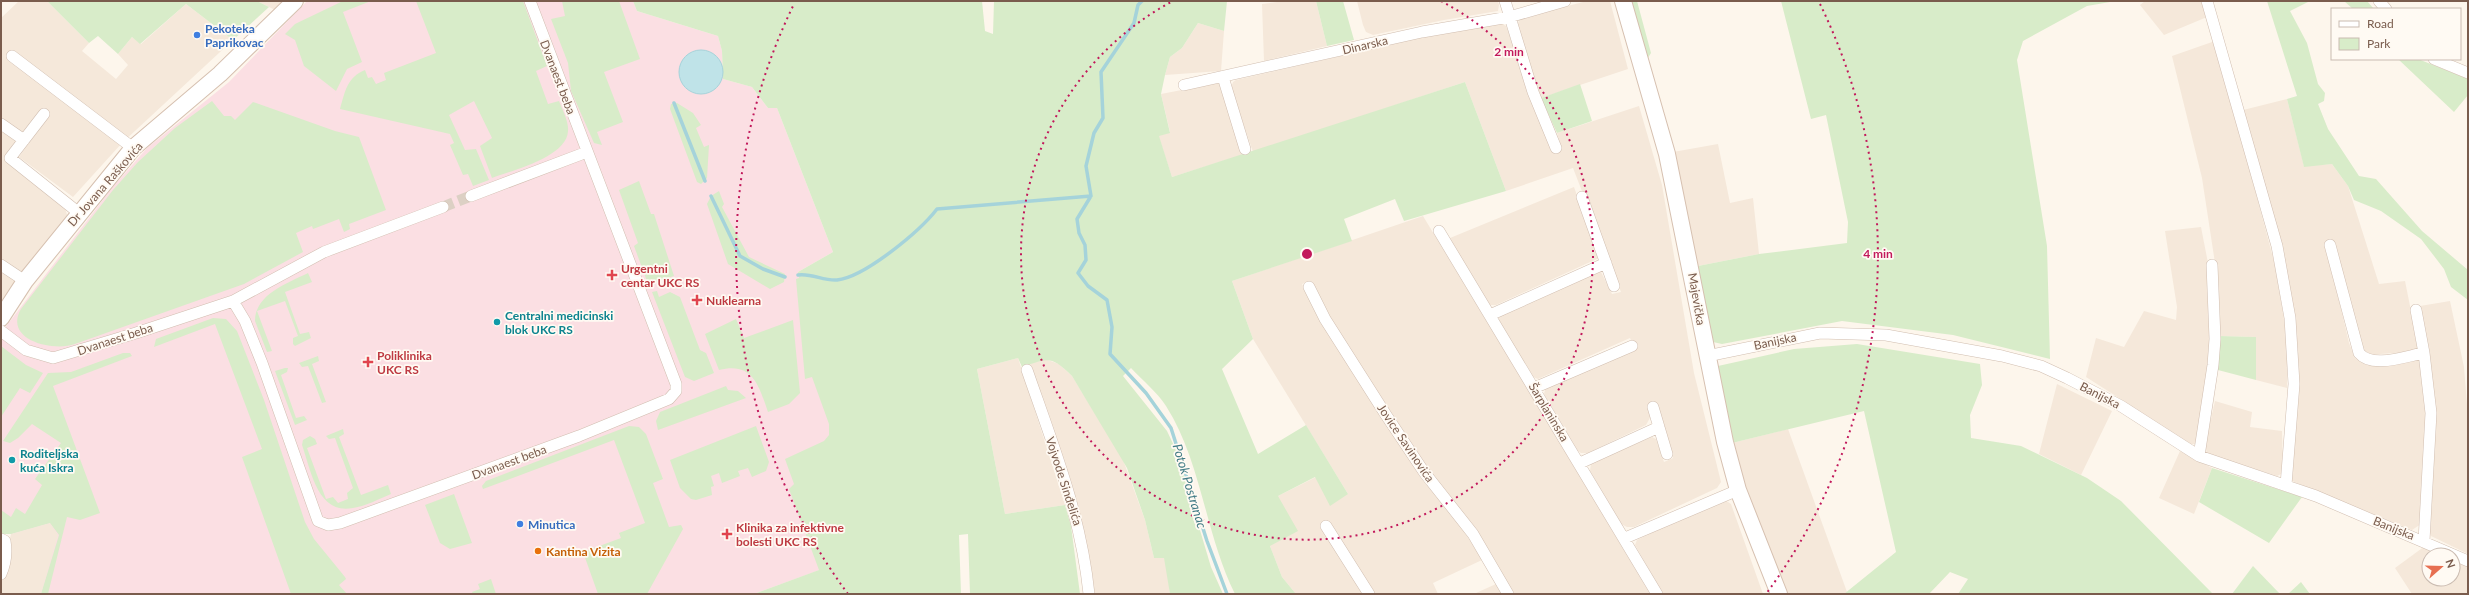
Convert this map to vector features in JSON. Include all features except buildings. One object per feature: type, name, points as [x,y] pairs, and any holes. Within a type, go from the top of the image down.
[{"type":"street","name":"Dr Jovana Raškovića","points":[[1,318],[25,280],[133,148],[220,74],[295,1]]},
{"type":"street","name":"Dvanaest beba","points":[[233,301],[245,321],[262,363],[318,521],[328,525],[340,523],[661,404],[674,394],[676,384],[530,1]]},
{"type":"street","points":[[1504,1],[1533,92],[1556,148]]},
{"type":"street","name":"Dinarska","points":[[1184,85],[1422,32],[1509,17],[1565,1]]},
{"type":"street","name":"Majevička","points":[[1622,1],[1668,154],[1692,270],[1716,407],[1738,490],[1778,594]]},
{"type":"street","points":[[2207,1],[2277,246],[2290,318],[2294,384],[2286,485]]},
{"type":"street","points":[[12,56],[133,148]]},
{"type":"street","points":[[2436,60],[2468,73]]},
{"type":"street","points":[[1223,77],[1245,149]]},
{"type":"street","points":[[44,114],[10,158],[79,213]]},
{"type":"street","points":[[1,124],[24,140]]},
{"type":"street","points":[[471,196],[587,152]]},
{"type":"street","points":[[1582,197],[1614,286]]},
{"type":"street","name":"Dvanaest beba","points":[[1,331],[26,350],[53,358],[136,333],[233,301],[324,252],[443,207]]},
{"type":"street","name":"Šarplaninska","points":[[1439,231],[1580,463],[1657,594]]},
{"type":"street","points":[[2330,245],[2354,342],[2362,357],[2377,361],[2424,353]]},
{"type":"street","points":[[1490,315],[1606,263]]},
{"type":"street","points":[[1,265],[25,280]]},
{"type":"street","points":[[2199,456],[2214,359],[2212,266]]},
{"type":"street","name":"Jovice Savinovića","points":[[1309,287],[1325,319],[1386,415],[1424,472],[1472,534],[1508,594]]},
{"type":"street","points":[[2416,310],[2424,353],[2431,413],[2424,541]]},
{"type":"street","name":"Banijska","points":[[1707,356],[1820,333],[1886,335],[1930,341],[2041,366],[2121,406],[2199,456],[2286,485],[2424,541],[2468,561]]},
{"type":"street","points":[[1534,388],[1632,346]]},
{"type":"street","name":"Vojvode Sinđelića","points":[[1027,370],[1073,502],[1082,541],[1089,594]]},
{"type":"street","points":[[1653,407],[1667,454]]},
{"type":"street","points":[[1580,463],[1659,427]]},
{"type":"street","points":[[1625,538],[1738,490]]},
{"type":"street","points":[[1326,526],[1369,594]]},
{"type":"street","points":[[1,539],[5,541],[6,549],[5,565],[1,574]]},
{"type":"shaded area","points":[[19,1],[47,1],[89,43],[82,51],[116,79],[128,65],[118,54],[132,37],[141,44],[186,4],[233,40],[122,143],[73,197],[19,157],[50,114],[44,110],[23,135],[1,119],[1,18]]},
{"type":"shaded area","points":[[257,1],[286,1],[275,10]]},
{"type":"shaded area","points":[[307,1],[633,1],[637,11],[718,36],[722,51],[723,79],[752,87],[768,108],[777,108],[833,252],[798,272],[842,329],[828,567],[754,594],[41,594],[58,535],[50,523],[11,534],[1,534],[1,333],[112,188],[147,148],[229,82]]},
{"type":"shaded area","points":[[1284,1],[1316,1],[1327,46],[1264,61],[1262,4]]},
{"type":"shaded area","points":[[1357,1],[1498,1],[1499,5],[1498,11],[1444,20],[1373,35],[1366,32]]},
{"type":"shaded area","points":[[1587,1],[1610,1],[1628,69],[1541,98],[1517,24],[1521,18]]},
{"type":"shaded area","points":[[2145,1],[2202,1],[2207,17],[2164,35],[2140,5]]},
{"type":"shaded area","points":[[1198,23],[1224,31],[1221,71],[1165,75],[1170,57],[1182,48]]},
{"type":"shaded area","points":[[1501,23],[1506,26],[1552,152],[1562,149],[1557,133],[1639,106],[1662,185],[1694,373],[1721,482],[1717,488],[1634,527],[1627,527],[1621,524],[1590,471],[1591,463],[1652,437],[1656,439],[1664,462],[1673,458],[1656,402],[1647,405],[1651,416],[1646,425],[1588,453],[1581,453],[1577,450],[1544,395],[1545,389],[1551,385],[1636,350],[1630,338],[1538,379],[1533,377],[1499,320],[1500,314],[1600,270],[1612,294],[1621,292],[1573,168],[1506,191],[1465,82],[1253,152],[1231,88],[1233,82],[1236,80],[1428,36]]},
{"type":"shaded area","points":[[2215,41],[2275,265],[2287,338],[2287,388],[2256,380],[2256,337],[2219,336],[2215,263],[2202,178],[2172,56]]},
{"type":"shaded area","points":[[1218,83],[1222,87],[1242,155],[1172,177],[1158,135],[1170,132],[1161,94]]},
{"type":"shaded area","points":[[2287,99],[2304,166],[2332,164],[2348,186],[2379,284],[2405,281],[2419,351],[2368,355],[2361,350],[2333,241],[2325,241],[2349,343],[2355,358],[2368,365],[2421,359],[2427,399],[2421,524],[2412,530],[2292,481],[2290,473],[2296,341],[2243,110]]},
{"type":"shaded area","points":[[1,129],[18,141],[5,159],[65,208],[68,218],[26,273],[18,272],[1,261]]},
{"type":"shaded area","points":[[1718,144],[1730,203],[1753,198],[1759,254],[1698,266],[1673,152]]},
{"type":"shaded area","points":[[1574,187],[1599,258],[1496,305],[1488,305],[1450,238]]},
{"type":"shaded area","points":[[1423,216],[1650,594],[1514,594],[1491,553],[1427,468],[1330,319],[1311,281],[1302,284],[1321,323],[1421,478],[1457,520],[1482,560],[1433,583],[1438,594],[1374,594],[1329,522],[1320,526],[1363,594],[1296,594],[1282,577],[1270,546],[1278,496],[1316,477],[1348,494],[1253,339],[1232,281]]},
{"type":"shaded area","points":[[2201,227],[2208,263],[2210,368],[2196,444],[2191,444],[2086,377],[2096,338],[2124,347],[2144,311],[2176,320],[2177,307],[2165,231]]},
{"type":"shaded area","points":[[1,270],[14,278],[17,287],[1,310]]},
{"type":"shaded area","points":[[2450,301],[2464,367],[2468,417],[2468,554],[2461,551],[2461,547],[2454,547],[2431,536],[2430,533],[2436,415],[2420,306]]},
{"type":"shaded area","points":[[1018,358],[1065,505],[1005,514],[977,369]]},
{"type":"shaded area","points":[[1045,359],[1059,364],[1072,376],[1122,457],[1145,520],[1154,558],[1164,558],[1167,565],[1170,594],[1091,594],[1062,466],[1029,364]]},
{"type":"shaded area","points":[[2057,384],[2112,411],[2081,475],[2039,454]]},
{"type":"shaded area","points":[[2215,401],[2252,412],[2250,427],[2282,431],[2283,473],[2277,476],[2207,454],[2205,445]]},
{"type":"shaded area","points":[[1788,429],[1847,592],[1844,594],[1785,594],[1741,486],[1732,443]]},
{"type":"shaded area","points":[[2180,451],[2212,468],[2194,514],[2159,498]]},
{"type":"shaded area","points":[[1722,498],[1731,504],[1763,594],[1663,594],[1635,545],[1637,540]]},
{"type":"shaded area","points":[[50,523],[59,535],[41,594],[1,594],[1,575],[11,534]]},
{"type":"shaded area","points":[[2421,549],[2421,587],[2461,587],[2461,564],[2468,568],[2468,594],[2412,594],[2395,568]]},
{"type":"shaded area","points":[[1496,584],[1501,594],[1476,594],[1476,593]]},
{"type":"green space","points":[[47,1],[257,1],[269,7],[233,40],[186,4],[140,44],[132,37],[118,54],[98,36],[89,43]]},
{"type":"green space","points":[[343,1],[371,1],[343,12],[362,62],[347,69],[336,91],[304,66],[295,40],[285,34],[295,24]]},
{"type":"green space","points":[[416,1],[523,1],[547,66],[536,71],[548,104],[559,101],[567,124],[568,131],[565,140],[559,148],[538,161],[492,178],[480,146],[492,138],[474,101],[449,115],[465,150],[476,149],[489,180],[473,186],[468,174],[463,175],[450,145],[454,143],[450,134],[340,109],[343,97],[350,81],[359,73],[365,70],[368,78],[372,77],[376,84],[386,80],[384,73],[436,53]]},
{"type":"green space","points":[[562,1],[619,1],[640,59],[604,72],[623,122],[597,132],[602,145],[594,143],[571,91],[568,63],[551,19],[565,16]]},
{"type":"green space","points":[[633,1],[982,1],[985,31],[993,34],[994,1],[1227,1],[1224,31],[1198,23],[1182,48],[1170,57],[1161,94],[1170,133],[1159,136],[1172,177],[1465,82],[1506,191],[1404,221],[1395,199],[1344,219],[1352,241],[1232,281],[1253,339],[1222,369],[1258,454],[1306,425],[1348,494],[1330,506],[1315,477],[1278,496],[1298,531],[1270,546],[1282,577],[1296,594],[1235,594],[1217,547],[1188,451],[1178,428],[1166,406],[1154,391],[1131,368],[1123,376],[1167,431],[1176,450],[1211,567],[1223,594],[1170,594],[1164,558],[1154,558],[1145,520],[1127,468],[1072,376],[1059,364],[1049,360],[1044,360],[1022,367],[1018,358],[977,369],[1005,514],[1065,505],[1071,526],[1080,594],[970,594],[968,534],[959,535],[961,594],[754,594],[819,570],[789,489],[794,484],[785,459],[824,441],[829,435],[829,424],[812,377],[805,379],[796,279],[799,278],[798,272],[833,252],[777,108],[768,108],[752,87],[723,79],[722,51],[718,36],[637,11]]},
{"type":"green space","points":[[1316,1],[1343,1],[1354,40],[1327,46]]},
{"type":"green space","points":[[1630,1],[1637,1],[1651,53],[1646,61]]},
{"type":"green space","points":[[1781,1],[2116,1],[2087,6],[2023,41],[2017,60],[2047,246],[2050,359],[1953,335],[1842,321],[1722,344],[1713,342],[1698,266],[1759,254],[1847,243],[1848,222],[1826,115],[1811,119]]},
{"type":"green space","points":[[2267,1],[2310,1],[2290,11],[2307,43],[2318,84],[2325,93],[2324,101],[2318,104],[2328,129],[2359,176],[2376,179],[2422,231],[2468,270],[2468,300],[2451,287],[2444,269],[2421,239],[2381,211],[2354,200],[2348,186],[2332,164],[2304,167],[2287,99],[2297,96]]},
{"type":"green space","points":[[2344,1],[2367,1],[2373,8],[2352,8]]},
{"type":"green space","points":[[2399,60],[2420,60],[2468,79],[2468,95],[2454,112]]},
{"type":"green space","points":[[1580,84],[1592,121],[1557,133],[1541,98]]},
{"type":"green space","points":[[212,101],[224,116],[231,116],[235,120],[253,102],[335,131],[359,137],[386,210],[349,224],[350,229],[344,232],[339,219],[313,229],[312,226],[296,233],[303,252],[244,284],[75,344],[66,346],[44,345],[24,336],[19,329],[17,320],[21,309],[113,190],[138,162],[175,128]]},
{"type":"green space","points":[[677,103],[693,113],[701,125],[696,128],[704,147],[709,145],[707,178],[701,184],[697,182],[670,109],[671,104]]},
{"type":"green space","points":[[639,181],[651,214],[654,214],[674,276],[648,284],[634,246],[638,243],[619,190]]},
{"type":"green space","points":[[719,191],[724,204],[722,207],[749,257],[785,274],[784,282],[770,289],[728,264],[707,204],[711,196]]},
{"type":"green space","points":[[308,273],[312,282],[285,292],[300,334],[309,332],[311,338],[295,346],[293,344],[293,338],[298,336],[285,301],[257,311],[272,351],[267,352],[255,321],[256,312],[260,304],[266,297],[282,285]]},
{"type":"green space","points":[[657,291],[659,297],[670,292],[680,297],[700,350],[706,353],[714,373],[694,381],[685,377],[652,292]]},
{"type":"green space","points":[[213,318],[226,319],[237,331],[264,400],[305,522],[314,539],[345,577],[346,579],[339,585],[347,594],[291,594],[242,457],[262,449],[215,324],[154,347],[156,339]]},
{"type":"green space","points":[[736,319],[744,338],[793,320],[800,393],[789,404],[768,412],[758,385],[747,372],[740,369],[730,368],[719,370],[705,334]]},
{"type":"green space","points":[[2219,336],[2256,337],[2256,380],[2218,370]]},
{"type":"green space","points":[[1857,344],[1980,364],[1982,385],[1970,415],[1971,438],[2021,446],[2087,478],[2121,501],[2213,594],[1958,594],[1968,579],[1950,572],[1929,594],[1844,594],[1896,552],[1864,411],[1732,443],[1718,366],[1794,349]]},
{"type":"green space","points":[[1,346],[26,365],[43,373],[30,393],[20,388],[1,417]]},
{"type":"green space","points":[[123,353],[130,353],[132,356],[53,386],[100,513],[80,520],[67,517],[48,594],[41,594],[59,535],[50,523],[11,534],[1,534],[1,510],[11,517],[16,508],[25,514],[42,485],[35,479],[61,443],[32,424],[18,438],[10,443],[3,441],[48,373],[71,372]]},
{"type":"green space","points":[[318,356],[319,361],[312,364],[326,402],[322,403],[308,366],[302,367],[299,363]]},
{"type":"green space","points":[[288,368],[287,372],[281,375],[296,418],[304,416],[307,420],[295,425],[275,371]]},
{"type":"green space","points":[[726,386],[728,390],[738,391],[746,398],[658,430],[656,421],[660,412]]},
{"type":"green space","points":[[629,426],[639,427],[646,434],[663,479],[653,483],[669,527],[681,525],[683,529],[647,594],[598,594],[583,552],[621,538],[619,533],[645,523],[614,440],[483,489],[482,486],[486,481]]},
{"type":"green space","points":[[756,426],[769,462],[766,471],[752,477],[748,468],[738,471],[740,476],[722,483],[719,473],[711,476],[714,486],[711,487],[712,495],[696,500],[691,499],[680,488],[670,460]]},
{"type":"green space","points":[[343,429],[344,434],[339,437],[361,495],[388,485],[391,494],[368,504],[353,508],[341,508],[331,505],[323,498],[313,478],[302,445],[303,440],[310,436],[315,439],[317,444],[307,448],[326,499],[333,497],[338,503],[348,499],[347,493],[353,488],[335,438],[329,439],[326,436]]},
{"type":"green space","points":[[2212,468],[2302,497],[2269,543],[2199,502]]},
{"type":"green space","points":[[454,494],[472,543],[450,549],[440,543],[425,505]]},
{"type":"green space","points":[[2253,566],[2280,594],[2232,594]]},
{"type":"green space","points":[[491,579],[496,594],[473,594],[472,592],[480,589],[478,584]]},
{"type":"green space","points":[[2301,582],[2310,594],[2288,594]]},
{"type":"water","points":[[697,50],[705,50],[710,51],[717,56],[722,63],[722,81],[717,88],[710,93],[697,94],[689,91],[682,84],[679,76],[679,68],[682,60],[689,53]]},
{"type":"waterway","name":"Potok Postranac","points":[[1142,1],[1138,5],[1134,23],[1101,72],[1103,118],[1094,133],[1086,166],[1091,196],[1077,219],[1079,233],[1085,245],[1086,260],[1078,273],[1088,286],[1107,300],[1112,327],[1110,354],[1146,393],[1171,428],[1207,541],[1227,594]]},
{"type":"waterway","points":[[674,103],[705,181]]},
{"type":"waterway","points":[[711,196],[740,256],[763,269],[785,277]]},
{"type":"waterway","points":[[798,275],[808,275],[837,280],[849,277],[862,271],[891,252],[918,229],[937,209],[1091,196]]},
{"type":"tunnel","points":[[443,207],[471,196]]},
{"type":"place","name":"Pekoteka Paprikovac","points":[[197,35]]},
{"type":"place","name":"Urgentni centar UKC RS","points":[[612,275]]},
{"type":"place","name":"Nuklearna","points":[[697,300]]},
{"type":"place","name":"Centralni medicinski blok UKC RS","points":[[497,322]]},
{"type":"place","name":"Poliklinika UKC RS","points":[[368,362]]},
{"type":"place","name":"Roditeljska kuća Iskra","points":[[12,460]]},
{"type":"place","name":"Minutica","points":[[520,524]]},
{"type":"place","name":"Klinika za infektivne bolesti UKC RS","points":[[727,534]]},
{"type":"place","name":"Kantina Vizita","points":[[538,551]]}]
